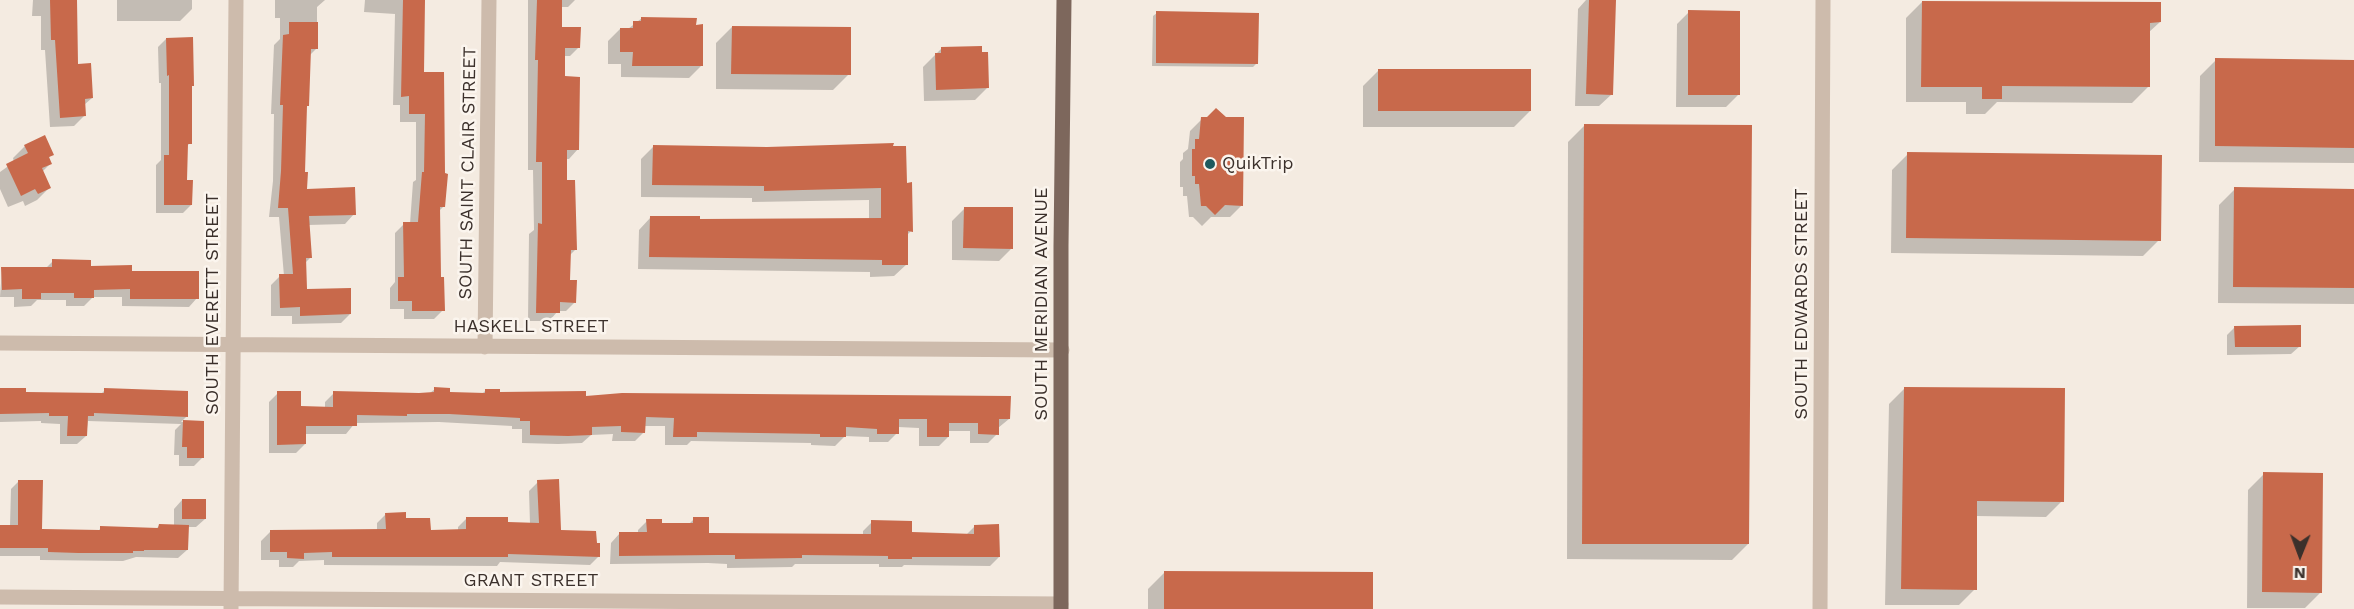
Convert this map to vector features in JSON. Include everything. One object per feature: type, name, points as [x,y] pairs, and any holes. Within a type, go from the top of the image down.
[{"type":"main road","name":"SOUTH MERIDIAN AVENUE","points":[[1061,607],[1064,0]]},
{"type":"street","name":"SOUTH EVERETT STREET","points":[[231,604],[236,0]]},
{"type":"street","name":"SOUTH SAINT CLAIR STREET","points":[[485,347],[489,0]]},
{"type":"street","name":"SOUTH EDWARDS STREET","points":[[1820,609],[1823,0]]},
{"type":"street","name":"HASKELL STREET","points":[[0,343],[1062,350]]},
{"type":"street","name":"GRANT STREET","points":[[1,601],[1061,607]]},
{"type":"building","points":[[50,0],[77,0],[78,64],[91,63],[93,98],[85,99],[86,116],[60,118],[55,40],[51,40]]},
{"type":"building","points":[[403,0],[425,0],[424,72],[444,72],[445,173],[448,174],[445,207],[440,207],[441,277],[444,277],[445,311],[412,311],[412,301],[398,301],[398,277],[404,277],[403,222],[418,222],[422,172],[424,172],[425,114],[409,114],[409,96],[401,97]]},
{"type":"building","points":[[537,0],[562,0],[562,27],[581,27],[580,48],[565,48],[565,76],[580,77],[579,150],[567,150],[567,180],[575,180],[577,250],[571,250],[570,280],[577,280],[576,303],[560,302],[560,313],[536,313],[538,223],[542,224],[542,162],[536,162]]},
{"type":"building","points":[[1589,0],[1616,0],[1613,95],[1586,94]]},
{"type":"building","points":[[1922,1],[2161,2],[2161,22],[2150,23],[2150,87],[2002,86],[2002,99],[1982,99],[1982,87],[1921,87]]},
{"type":"building","points":[[1688,10],[1740,11],[1740,95],[1688,95]]},
{"type":"building","points":[[1156,11],[1259,13],[1258,64],[1156,63]]},
{"type":"building","points":[[641,17],[697,18],[696,25],[703,24],[703,66],[632,66],[633,52],[620,52],[620,28],[633,28],[633,21],[641,21]]},
{"type":"building","points":[[289,22],[318,22],[318,49],[311,49],[309,106],[307,106],[305,172],[308,172],[307,189],[355,187],[356,215],[309,216],[312,258],[306,258],[307,289],[351,288],[351,314],[300,316],[300,307],[280,308],[279,274],[293,274],[288,208],[278,208],[283,105],[280,105],[283,35],[289,34]]},
{"type":"building","points":[[732,26],[851,27],[851,75],[731,74]]},
{"type":"building","points":[[193,37],[192,144],[188,144],[187,180],[193,180],[192,205],[164,205],[164,155],[169,155],[169,75],[167,76],[166,38]]},
{"type":"building","points":[[982,46],[982,52],[988,52],[989,88],[936,90],[935,53],[941,53],[941,47]]},
{"type":"building","points":[[2215,58],[2354,60],[2354,148],[2215,146]]},
{"type":"building","points":[[1378,69],[1531,69],[1531,111],[1378,111]]},
{"type":"building","points":[[1216,108],[1226,117],[1244,117],[1243,206],[1225,205],[1215,215],[1206,206],[1201,206],[1199,184],[1195,184],[1195,176],[1192,176],[1192,149],[1195,149],[1195,139],[1199,139],[1201,117],[1207,117]]},
{"type":"building","points":[[1584,124],[1752,125],[1749,544],[1582,544]]},
{"type":"building","points":[[45,135],[54,155],[49,157],[52,164],[42,168],[51,188],[38,194],[35,189],[21,196],[6,164],[28,153],[24,145]]},
{"type":"building","points":[[894,143],[893,146],[906,146],[907,183],[912,182],[913,232],[908,231],[908,265],[882,265],[882,260],[649,257],[650,216],[700,216],[700,219],[881,218],[881,188],[764,191],[764,186],[652,185],[653,145],[767,147]]},
{"type":"building","points":[[1907,152],[2162,155],[2161,241],[1906,238]]},
{"type":"building","points":[[2234,187],[2354,189],[2354,288],[2233,287]]},
{"type":"building","points":[[964,207],[1013,207],[1013,249],[963,248]]},
{"type":"building","points":[[52,259],[91,260],[91,266],[132,265],[132,271],[199,271],[199,299],[130,299],[130,289],[94,290],[94,298],[74,298],[74,293],[41,293],[41,299],[22,299],[22,289],[2,290],[1,267],[52,267]]},
{"type":"building","points":[[2301,325],[2301,347],[2235,347],[2234,326]]},
{"type":"building","points":[[434,387],[450,388],[450,392],[485,393],[485,389],[500,389],[500,392],[586,391],[586,396],[622,393],[1011,396],[1010,419],[999,419],[999,435],[978,434],[978,423],[949,423],[949,437],[927,437],[927,419],[899,419],[899,434],[877,434],[877,429],[846,427],[846,437],[820,437],[820,434],[697,432],[697,437],[673,437],[674,418],[646,417],[645,433],[621,432],[621,426],[592,427],[592,435],[530,435],[530,421],[520,421],[520,418],[407,414],[407,416],[357,415],[357,426],[306,426],[306,444],[277,445],[277,391],[301,391],[301,406],[333,407],[333,391],[419,393],[434,392]]},
{"type":"building","points":[[1904,387],[2065,388],[2064,502],[1977,501],[1977,590],[1901,589]]},
{"type":"building","points":[[0,388],[26,388],[26,392],[104,393],[104,388],[188,391],[188,417],[94,413],[94,416],[88,416],[87,436],[67,436],[68,416],[49,416],[49,413],[0,414]]},
{"type":"building","points":[[183,420],[204,421],[204,458],[187,458],[187,447],[182,447]]},
{"type":"building","points":[[2263,472],[2323,473],[2322,593],[2262,592]]},
{"type":"building","points":[[559,479],[561,530],[596,531],[597,543],[600,543],[600,557],[508,554],[508,557],[332,557],[332,552],[304,553],[304,559],[287,558],[287,552],[270,552],[270,530],[386,529],[385,513],[406,512],[406,518],[430,518],[431,530],[466,529],[466,517],[508,517],[508,522],[539,523],[537,480]]},
{"type":"building","points":[[18,480],[43,480],[42,529],[100,530],[100,526],[158,528],[159,524],[189,525],[188,550],[78,553],[48,552],[48,548],[0,548],[0,525],[18,525]]},
{"type":"building","points":[[182,499],[206,499],[206,519],[182,519]]},
{"type":"building","points":[[693,517],[709,517],[709,533],[871,534],[871,520],[912,521],[912,532],[974,534],[974,525],[999,524],[1000,557],[888,559],[888,556],[802,555],[802,558],[735,559],[735,555],[619,556],[619,532],[647,532],[646,519],[662,519],[662,523],[693,523]]},
{"type":"building","points":[[1164,571],[1373,572],[1373,609],[1164,609]]},
{"type":"place","name":"QuikTrip","points":[[1210,164]]}]
